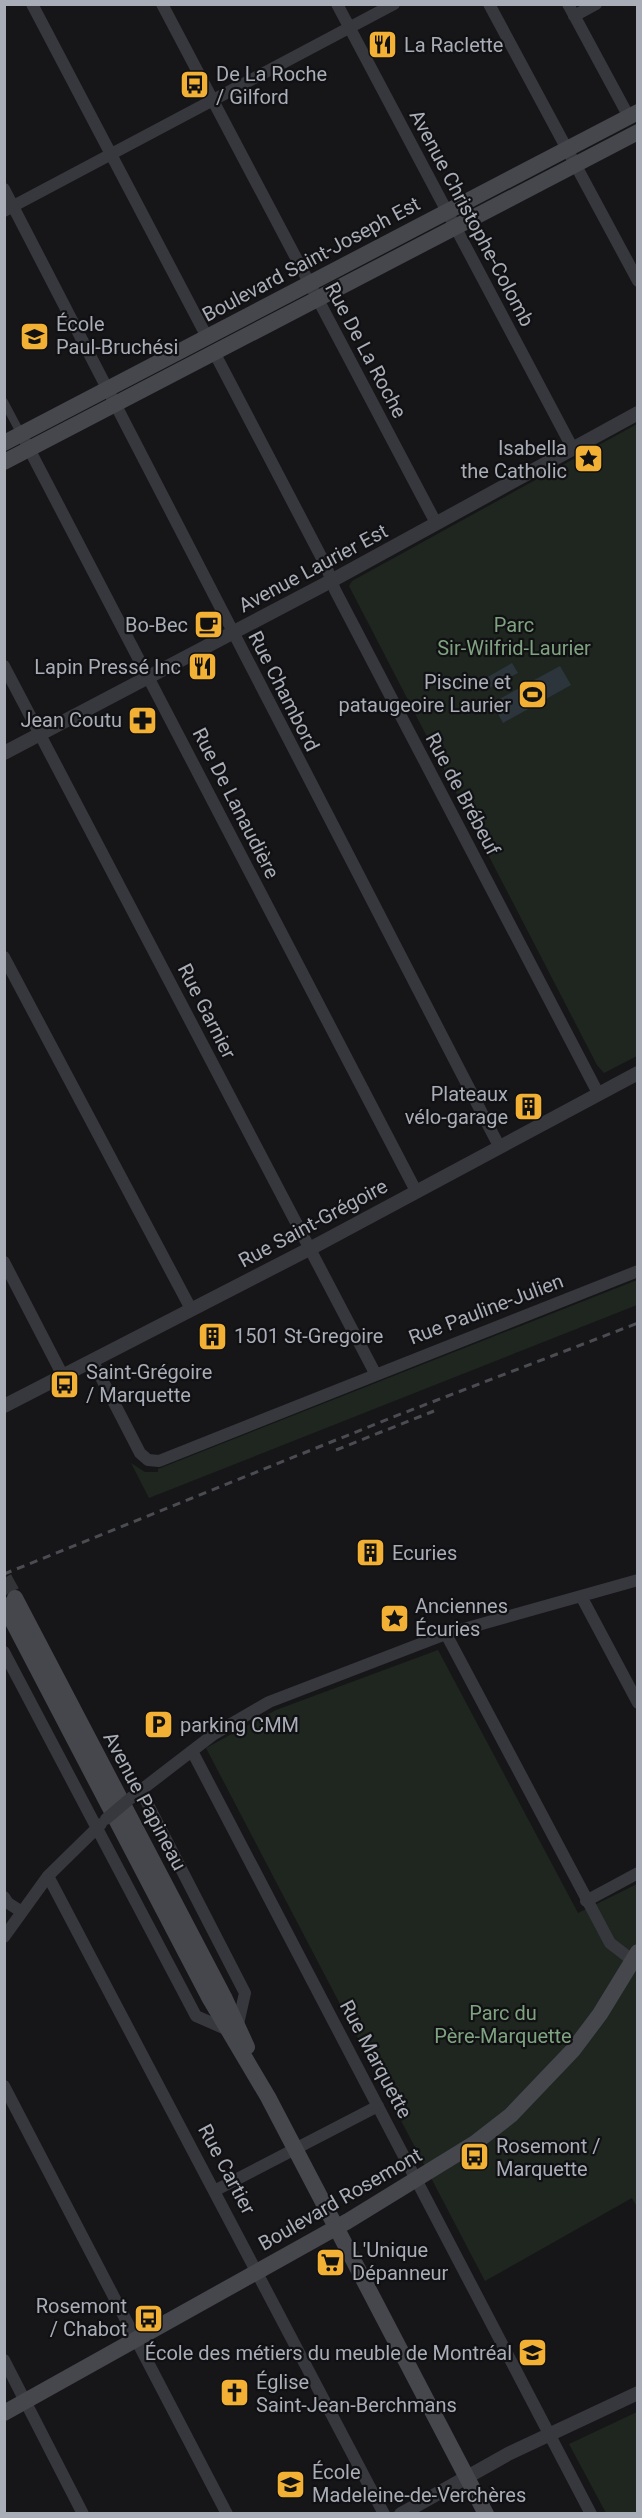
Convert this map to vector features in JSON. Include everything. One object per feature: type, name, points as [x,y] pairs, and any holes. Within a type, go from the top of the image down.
[{"type":"main road","name":"Boulevard Saint-Joseph Est","points":[[4,462],[26,441],[211,345],[309,284],[633,115]]},
{"type":"main road","name":"Boulevard Saint-Joseph Est","points":[[211,345],[317,299],[637,132]]},
{"type":"main road","name":"Boulevard Saint-Joseph Est","points":[[4,443],[26,441]]},
{"type":"main road","name":"Avenue Papineau","points":[[10,1601],[486,2514]]},
{"type":"main road","name":"Boulevard Rosemont","points":[[4,2413],[336,2228],[475,2143],[538,2089],[573,2050],[600,2014],[635,1956]]},
{"type":"street","name":"Rue de Brébeuf","points":[[32,4],[598,1093]]},
{"type":"street","name":"Rue De La Roche","points":[[162,4],[436,523]]},
{"type":"street","name":"Avenue Christophe-Colomb","points":[[337,4],[573,449]]},
{"type":"street","points":[[9,208],[394,4]]},
{"type":"street","points":[[489,4],[638,281]]},
{"type":"street","points":[[596,4],[571,10],[633,115]]},
{"type":"street","name":"Rue Chambord","points":[[4,189],[9,208],[111,398],[499,1146]]},
{"type":"street","points":[[4,402],[26,441]]},
{"type":"street","name":"Avenue Laurier Est","points":[[4,753],[332,581],[638,413]]},
{"type":"street","name":"Rue De Lanaudière","points":[[26,441],[416,1191]]},
{"type":"street","name":"Rue Garnier","points":[[4,666],[375,1373]]},
{"type":"street","points":[[4,957],[191,1309]]},
{"type":"street","name":"Rue Saint-Grégoire","points":[[4,1406],[309,1249],[638,1073]]},
{"type":"street","points":[[4,1262],[63,1376]]},
{"type":"street","name":"Rue Pauline-Julien","points":[[92,1360],[140,1453],[148,1460],[159,1461],[375,1373],[638,1271]]},
{"type":"street","points":[[4,1937],[48,1876],[106,1819],[214,1734],[269,1702],[446,1634],[638,1580]]},
{"type":"street","points":[[580,1596],[638,1703]]},
{"type":"street","points":[[446,1634],[610,1943],[635,1956]]},
{"type":"street","points":[[4,1652],[196,2016],[233,2027]]},
{"type":"street","name":"Rue Marquette","points":[[192,1751],[591,2514]]},
{"type":"street","name":"Avenue Papineau","points":[[136,1794],[245,1993],[233,2027]]},
{"type":"street","points":[[586,1901],[638,1873]]},
{"type":"street","name":"Rue Cartier","points":[[48,1876],[216,2190],[384,2514]]},
{"type":"street","points":[[4,1897],[8,1903],[22,1912]]},
{"type":"street","points":[[4,2086],[138,2339],[227,2514]]},
{"type":"street","points":[[216,2190],[378,2106]]},
{"type":"street","points":[[4,2360],[83,2514]]},
{"type":"street","points":[[401,2514],[467,2476],[549,2434],[638,2393]]},
{"type":"green space","name":"Parc Sir-Wilfrid-Laurier","points":[[637,424],[637,1056],[604,1073],[597,1065],[349,586],[352,581]]},
{"type":"green space","points":[[637,1280],[637,1305],[149,1498],[131,1463],[145,1472],[158,1472],[158,1469]]},
{"type":"green space","name":"Parc du Père-Marquette","points":[[438,1650],[578,1913],[637,1884],[637,2207],[632,2198],[485,2281],[206,1748],[276,1710]]},
{"type":"green space","points":[[637,2412],[637,2513],[606,2513],[569,2444]]},
{"type":"shaded area","points":[[512,663],[518,673],[484,691],[479,682]]},
{"type":"shaded area","name":"Piscine et pataugeoire Laurier","points":[[560,666],[571,685],[503,723],[492,703]]},
{"type":"tunnel","points":[[4,1578],[15,1598]]},
{"type":"railway","points":[[4,1574],[393,1417],[638,1323]]},
{"type":"railway","points":[[336,1450],[434,1411]]},
{"type":"place","name":"La Raclette","points":[[383,45]]},
{"type":"place","name":"De La Roche / Gilford","points":[[195,85]]},
{"type":"place","name":"École Paul-Bruchési","points":[[35,336]]},
{"type":"place","name":"Isabella the Catholic","points":[[588,459]]},
{"type":"place","name":"Bo-Bec","points":[[209,625]]},
{"type":"place","name":"Lapin Pressé Inc","points":[[202,667]]},
{"type":"place","name":"Piscine et pataugeoire Laurier","points":[[532,694]]},
{"type":"place","name":"Jean Coutu","points":[[143,720]]},
{"type":"place","name":"Plateaux vélo-garage","points":[[529,1106]]},
{"type":"place","name":"1501 St-Gregoire","points":[[213,1336]]},
{"type":"place","name":"Saint-Grégoire / Marquette","points":[[65,1384]]},
{"type":"place","name":"Ecuries","points":[[371,1553]]},
{"type":"place","name":"Anciennes Écuries","points":[[394,1618]]},
{"type":"place","name":"parking CMM","points":[[159,1725]]},
{"type":"place","name":"Rosemont / Marquette","points":[[475,2157]]},
{"type":"place","name":"L'Unique Dépanneur","points":[[331,2262]]},
{"type":"place","name":"Rosemont / Chabot","points":[[148,2318]]},
{"type":"place","name":"École des métiers du meuble de Montréal","points":[[533,2353]]},
{"type":"place","name":"Église Saint-Jean-Berchmans","points":[[235,2393]]},
{"type":"place","name":"École Madeleine-de-Verchères","points":[[291,2484]]}]
